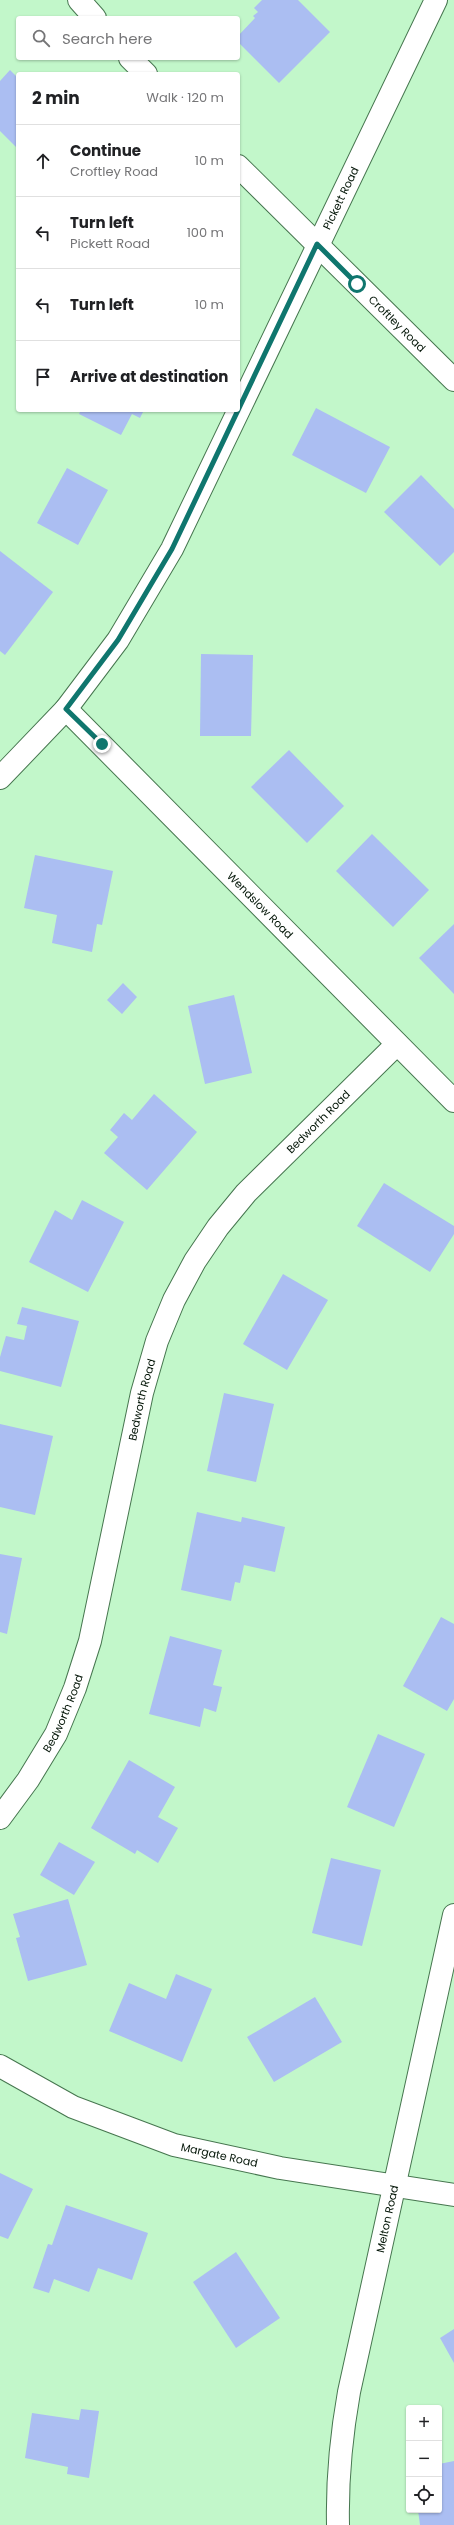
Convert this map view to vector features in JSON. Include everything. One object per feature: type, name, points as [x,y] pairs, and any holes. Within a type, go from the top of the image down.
[{"type":"street","points":[[79,0],[93,16]]},
{"type":"street","name":"Pickett Road","points":[[240,406],[436,0]]},
{"type":"street","points":[[132,60],[144,72]]},
{"type":"street","name":"Croftley Road","points":[[240,168],[454,380]]},
{"type":"street","name":"Pickett Road","points":[[0,778],[66,709],[118,640],[172,549],[237,412]]},
{"type":"street","name":"Wendslow Road","points":[[66,709],[454,1101]]},
{"type":"street","name":"Bedworth Road","points":[[0,1818],[28,1780],[56,1734],[75,1688],[90,1641],[142,1393],[157,1341],[174,1300],[195,1261],[218,1227],[246,1193],[397,1044]]},
{"type":"street","name":"Melton Road","points":[[338,2525],[337,2483],[341,2440],[394,2185],[454,1915]]},
{"type":"street","name":"Margate Road","points":[[0,2066],[73,2107],[174,2145],[280,2168],[454,2195]]},
{"type":"building","points":[[262,0],[298,0],[330,32],[279,83],[240,44],[240,34],[255,18],[253,16],[258,12],[254,8]]},
{"type":"building","points":[[10,70],[16,76],[16,147],[0,131],[0,81]]},
{"type":"building","points":[[316,408],[390,447],[366,493],[292,455]]},
{"type":"building","points":[[80,412],[143,412],[140,418],[132,414],[121,435],[79,414]]},
{"type":"building","points":[[67,468],[108,490],[78,545],[37,523]]},
{"type":"building","points":[[421,475],[454,509],[454,552],[440,566],[384,512]]},
{"type":"building","points":[[0,551],[53,592],[5,655],[0,651]]},
{"type":"building","points":[[201,654],[253,655],[251,736],[200,736]]},
{"type":"building","points":[[289,750],[344,806],[307,843],[251,787]]},
{"type":"building","points":[[372,834],[429,890],[393,927],[336,871]]},
{"type":"building","points":[[35,855],[113,871],[102,925],[97,924],[92,952],[52,943],[57,915],[24,908]]},
{"type":"building","points":[[454,924],[454,994],[419,958]]},
{"type":"building","points":[[123,983],[137,997],[122,1014],[107,1000]]},
{"type":"building","points":[[234,995],[252,1073],[205,1084],[188,1006]]},
{"type":"building","points":[[154,1094],[197,1132],[147,1190],[104,1153],[118,1137],[110,1130],[124,1113],[132,1120]]},
{"type":"building","points":[[384,1183],[454,1226],[454,1234],[430,1272],[357,1226]]},
{"type":"building","points":[[82,1200],[124,1222],[88,1292],[29,1262],[55,1210],[72,1220]]},
{"type":"building","points":[[283,1274],[328,1300],[287,1370],[243,1344]]},
{"type":"building","points":[[22,1307],[79,1321],[61,1387],[0,1371],[0,1357],[6,1336],[24,1340],[27,1326],[17,1324]]},
{"type":"building","points":[[224,1393],[274,1404],[256,1482],[207,1471]]},
{"type":"building","points":[[0,1424],[53,1436],[35,1515],[0,1507]]},
{"type":"building","points":[[197,1512],[241,1522],[242,1517],[285,1527],[275,1572],[244,1565],[240,1583],[235,1582],[231,1601],[181,1590]]},
{"type":"building","points":[[0,1554],[22,1558],[7,1634],[0,1632]]},
{"type":"building","points":[[441,1617],[454,1624],[454,1699],[447,1711],[403,1686]]},
{"type":"building","points":[[170,1636],[222,1650],[213,1685],[222,1687],[216,1712],[204,1708],[200,1727],[149,1714]]},
{"type":"building","points":[[378,1734],[425,1754],[394,1827],[347,1807]]},
{"type":"building","points":[[129,1760],[175,1787],[158,1817],[178,1828],[158,1863],[137,1850],[135,1854],[91,1828]]},
{"type":"building","points":[[59,1842],[95,1862],[74,1895],[40,1875]]},
{"type":"building","points":[[331,1858],[381,1870],[362,1946],[312,1933]]},
{"type":"building","points":[[68,1899],[87,1965],[28,1981],[16,1938],[20,1937],[13,1914]]},
{"type":"building","points":[[176,1974],[212,1989],[182,2062],[109,2031],[129,1983],[166,1999]]},
{"type":"building","points":[[315,1997],[342,2042],[274,2082],[247,2037]]},
{"type":"building","points":[[0,2173],[33,2189],[8,2239],[0,2236]]},
{"type":"building","points":[[66,2205],[148,2233],[132,2280],[98,2268],[89,2292],[54,2279],[49,2293],[33,2288],[48,2244],[52,2245]]},
{"type":"building","points":[[236,2252],[280,2318],[236,2348],[193,2282]]},
{"type":"building","points":[[454,2329],[454,2363],[440,2338]]},
{"type":"building","points":[[81,2409],[99,2411],[89,2478],[67,2474],[68,2467],[25,2458],[32,2413],[79,2420]]},
{"type":"building","points":[[454,2461],[454,2525],[420,2525],[418,2513],[442,2513],[442,2463]]},
{"type":"route","points":[[102,744],[66,709],[118,640],[172,549],[317,244],[357,284]]}]
